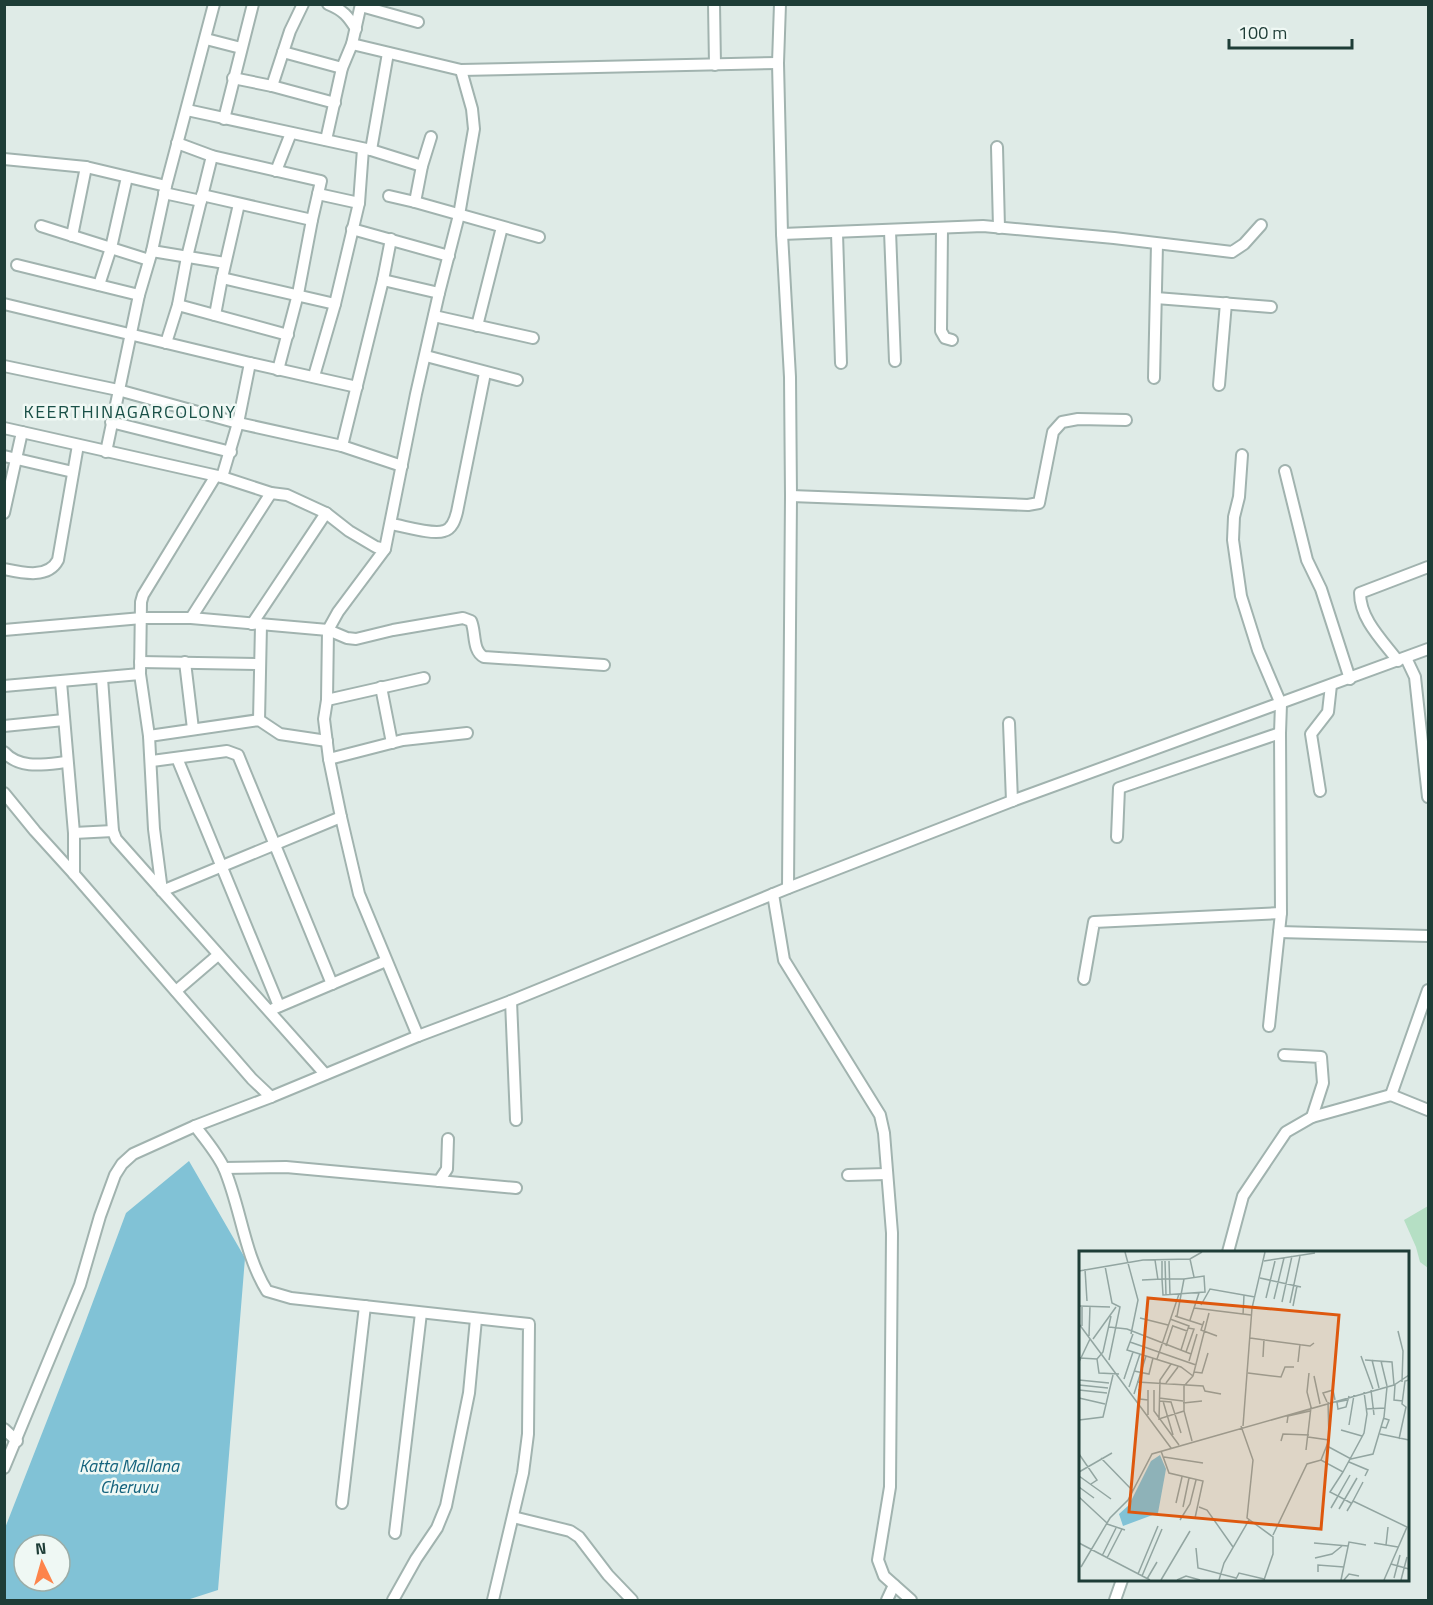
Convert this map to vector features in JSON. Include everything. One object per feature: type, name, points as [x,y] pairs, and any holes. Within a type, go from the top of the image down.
[{"type":"street","points":[[105,452],[139,295],[214,4]]},
{"type":"street","points":[[224,119],[253,4]]},
{"type":"street","points":[[272,86],[290,31],[303,4]]},
{"type":"street","points":[[328,4],[340,9],[348,16],[356,29]]},
{"type":"street","points":[[397,16],[400,4]]},
{"type":"street","points":[[714,4],[715,66]]},
{"type":"street","points":[[780,4],[778,63],[782,234],[790,377],[788,888]]},
{"type":"street","points":[[326,140],[342,68],[352,44],[361,5],[418,22]]},
{"type":"street","points":[[206,39],[241,48]]},
{"type":"street","points":[[352,44],[461,70],[778,63]]},
{"type":"street","points":[[283,52],[342,68]]},
{"type":"street","points":[[314,376],[335,304],[359,203],[367,149],[388,53]]},
{"type":"street","points":[[418,1036],[359,894],[329,759],[324,719],[327,700],[328,630],[338,612],[386,549],[439,293],[459,215],[474,129],[472,109],[461,70]]},
{"type":"street","points":[[233,78],[335,103]]},
{"type":"street","points":[[187,110],[367,149],[422,166]]},
{"type":"street","points":[[276,171],[291,133]]},
{"type":"street","points":[[415,202],[422,166],[431,137]]},
{"type":"street","points":[[177,143],[212,156],[321,181],[298,294],[278,370]]},
{"type":"street","points":[[997,147],[999,228]]},
{"type":"street","points":[[166,343],[178,305],[187,257],[212,156]]},
{"type":"street","points":[[4,159],[86,166],[165,190],[312,220]]},
{"type":"street","points":[[72,236],[86,166]]},
{"type":"street","points":[[99,285],[111,248],[127,177]]},
{"type":"street","points":[[318,194],[359,203]]},
{"type":"street","points":[[389,196],[539,237]]},
{"type":"street","points":[[215,315],[239,204]]},
{"type":"street","points":[[782,234],[983,226],[1232,252],[1244,244],[1261,225]]},
{"type":"street","points":[[41,226],[111,248],[225,263]]},
{"type":"street","points":[[477,326],[502,227]]},
{"type":"street","points":[[352,229],[448,256]]},
{"type":"street","points":[[942,229],[941,331],[945,338],[952,340]]},
{"type":"street","points":[[890,231],[895,361]]},
{"type":"street","points":[[837,233],[841,363]]},
{"type":"street","points":[[342,446],[391,239]]},
{"type":"street","points":[[1154,378],[1157,244]]},
{"type":"street","points":[[17,265],[139,295]]},
{"type":"street","points":[[222,278],[335,304]]},
{"type":"street","points":[[383,280],[439,293]]},
{"type":"street","points":[[1156,298],[1271,307]]},
{"type":"street","points":[[1220,385],[1226,303]]},
{"type":"street","points":[[4,304],[357,387]]},
{"type":"street","points":[[178,305],[288,335]]},
{"type":"street","points":[[434,316],[533,338]]},
{"type":"street","points":[[426,356],[517,380]]},
{"type":"street","points":[[162,891],[154,829],[152,761],[140,674],[142,595],[219,477],[231,452],[250,363]]},
{"type":"street","points":[[4,366],[118,390],[238,423],[342,446],[402,466]]},
{"type":"street","points":[[391,524],[436,532],[445,531],[450,527],[457,512],[485,373]]},
{"type":"street","points":[[791,496],[1028,505],[1039,503],[1053,432],[1062,422],[1078,419],[1126,420]]},
{"type":"street","points":[[111,422],[231,452]]},
{"type":"street","points":[[4,428],[219,477],[299,500],[326,513],[349,531],[376,547],[386,549]]},
{"type":"street","points":[[4,513],[7,487],[22,432]]},
{"type":"street","points":[[4,569],[37,573],[55,567],[78,445]]},
{"type":"street","points":[[1242,454],[1233,540],[1241,596],[1258,650],[1281,704],[1281,913],[1269,1026]]},
{"type":"street","points":[[4,456],[74,472]]},
{"type":"street","points":[[1285,471],[1307,560],[1321,589],[1350,679]]},
{"type":"street","points":[[191,618],[271,493]]},
{"type":"street","points":[[259,720],[260,664],[256,624],[326,513]]},
{"type":"street","points":[[1428,567],[1360,592],[1360,605],[1365,617],[1415,676],[1428,797]]},
{"type":"street","points":[[4,630],[142,618],[191,618],[328,630],[346,638],[356,639],[404,628],[468,618],[473,625],[479,655],[484,657],[604,665]]},
{"type":"street","points":[[4,1468],[80,1285],[100,1216],[115,1175],[122,1164],[133,1154],[195,1126],[511,1001],[772,894],[1012,801],[1428,649]]},
{"type":"street","points":[[140,662],[260,664]]},
{"type":"street","points":[[185,662],[193,729]]},
{"type":"street","points":[[4,686],[140,674]]},
{"type":"street","points":[[102,678],[113,831],[122,848],[218,955],[274,1008],[325,1074]]},
{"type":"street","points":[[327,700],[424,678]]},
{"type":"street","points":[[61,682],[75,833],[74,874]]},
{"type":"street","points":[[1320,791],[1311,734],[1328,712],[1330,685]]},
{"type":"street","points":[[381,687],[392,743]]},
{"type":"street","points":[[4,726],[64,720]]},
{"type":"street","points":[[149,736],[259,720],[280,734],[327,741]]},
{"type":"street","points":[[1009,723],[1012,801]]},
{"type":"street","points":[[329,759],[392,743],[466,733]]},
{"type":"street","points":[[1117,837],[1119,788],[1280,733]]},
{"type":"street","points":[[152,761],[227,751],[238,755],[332,984]]},
{"type":"street","points":[[4,752],[16,761],[27,765],[67,762]]},
{"type":"street","points":[[177,758],[222,867],[274,1008]]},
{"type":"street","points":[[4,793],[252,1079],[271,1097]]},
{"type":"street","points":[[162,891],[341,817]]},
{"type":"street","points":[[75,833],[113,831]]},
{"type":"street","points":[[772,894],[784,960],[880,1115],[892,1233],[890,1487],[878,1560],[884,1576],[911,1600]]},
{"type":"street","points":[[1084,979],[1094,922],[1281,913]]},
{"type":"street","points":[[1279,932],[1428,936]]},
{"type":"street","points":[[176,991],[218,955]]},
{"type":"street","points":[[274,1008],[386,961]]},
{"type":"street","points":[[1390,1095],[1428,990]]},
{"type":"street","points":[[511,1001],[516,1120]]},
{"type":"street","points":[[1284,1055],[1321,1056],[1323,1083],[1312,1117]]},
{"type":"street","points":[[1228,1251],[1243,1196],[1286,1132],[1312,1117],[1390,1095],[1428,1110]]},
{"type":"street","points":[[195,1126],[224,1168],[245,1240],[261,1282],[267,1291],[291,1298],[529,1324],[528,1434],[523,1473],[493,1600]]},
{"type":"street","points":[[439,1181],[447,1169],[448,1139]]},
{"type":"street","points":[[224,1168],[286,1167],[516,1188]]},
{"type":"street","points":[[848,1175],[887,1174]]},
{"type":"street","points":[[342,1503],[365,1306]]},
{"type":"street","points":[[395,1533],[421,1313]]},
{"type":"street","points":[[393,1600],[437,1528],[447,1506],[469,1393],[476,1319]]},
{"type":"street","points":[[4,1429],[17,1441]]},
{"type":"street","points":[[513,1517],[570,1531],[579,1537],[608,1575],[632,1600]]},
{"type":"street","points":[[1114,1600],[1122,1581]]},
{"type":"street","points":[[887,1600],[894,1585]]},
{"type":"green space","points":[[1428,1206],[1428,1268],[1420,1262],[1404,1220]]},
{"type":"water","name":"Katta Mallana Cheruvu","points":[[189,1161],[245,1258],[218,1590],[187,1600],[5,1600],[5,1528],[126,1213]]},
{"type":"district","name":"KEERTHINAGARCOLONY","points":[[130,412]]}]
